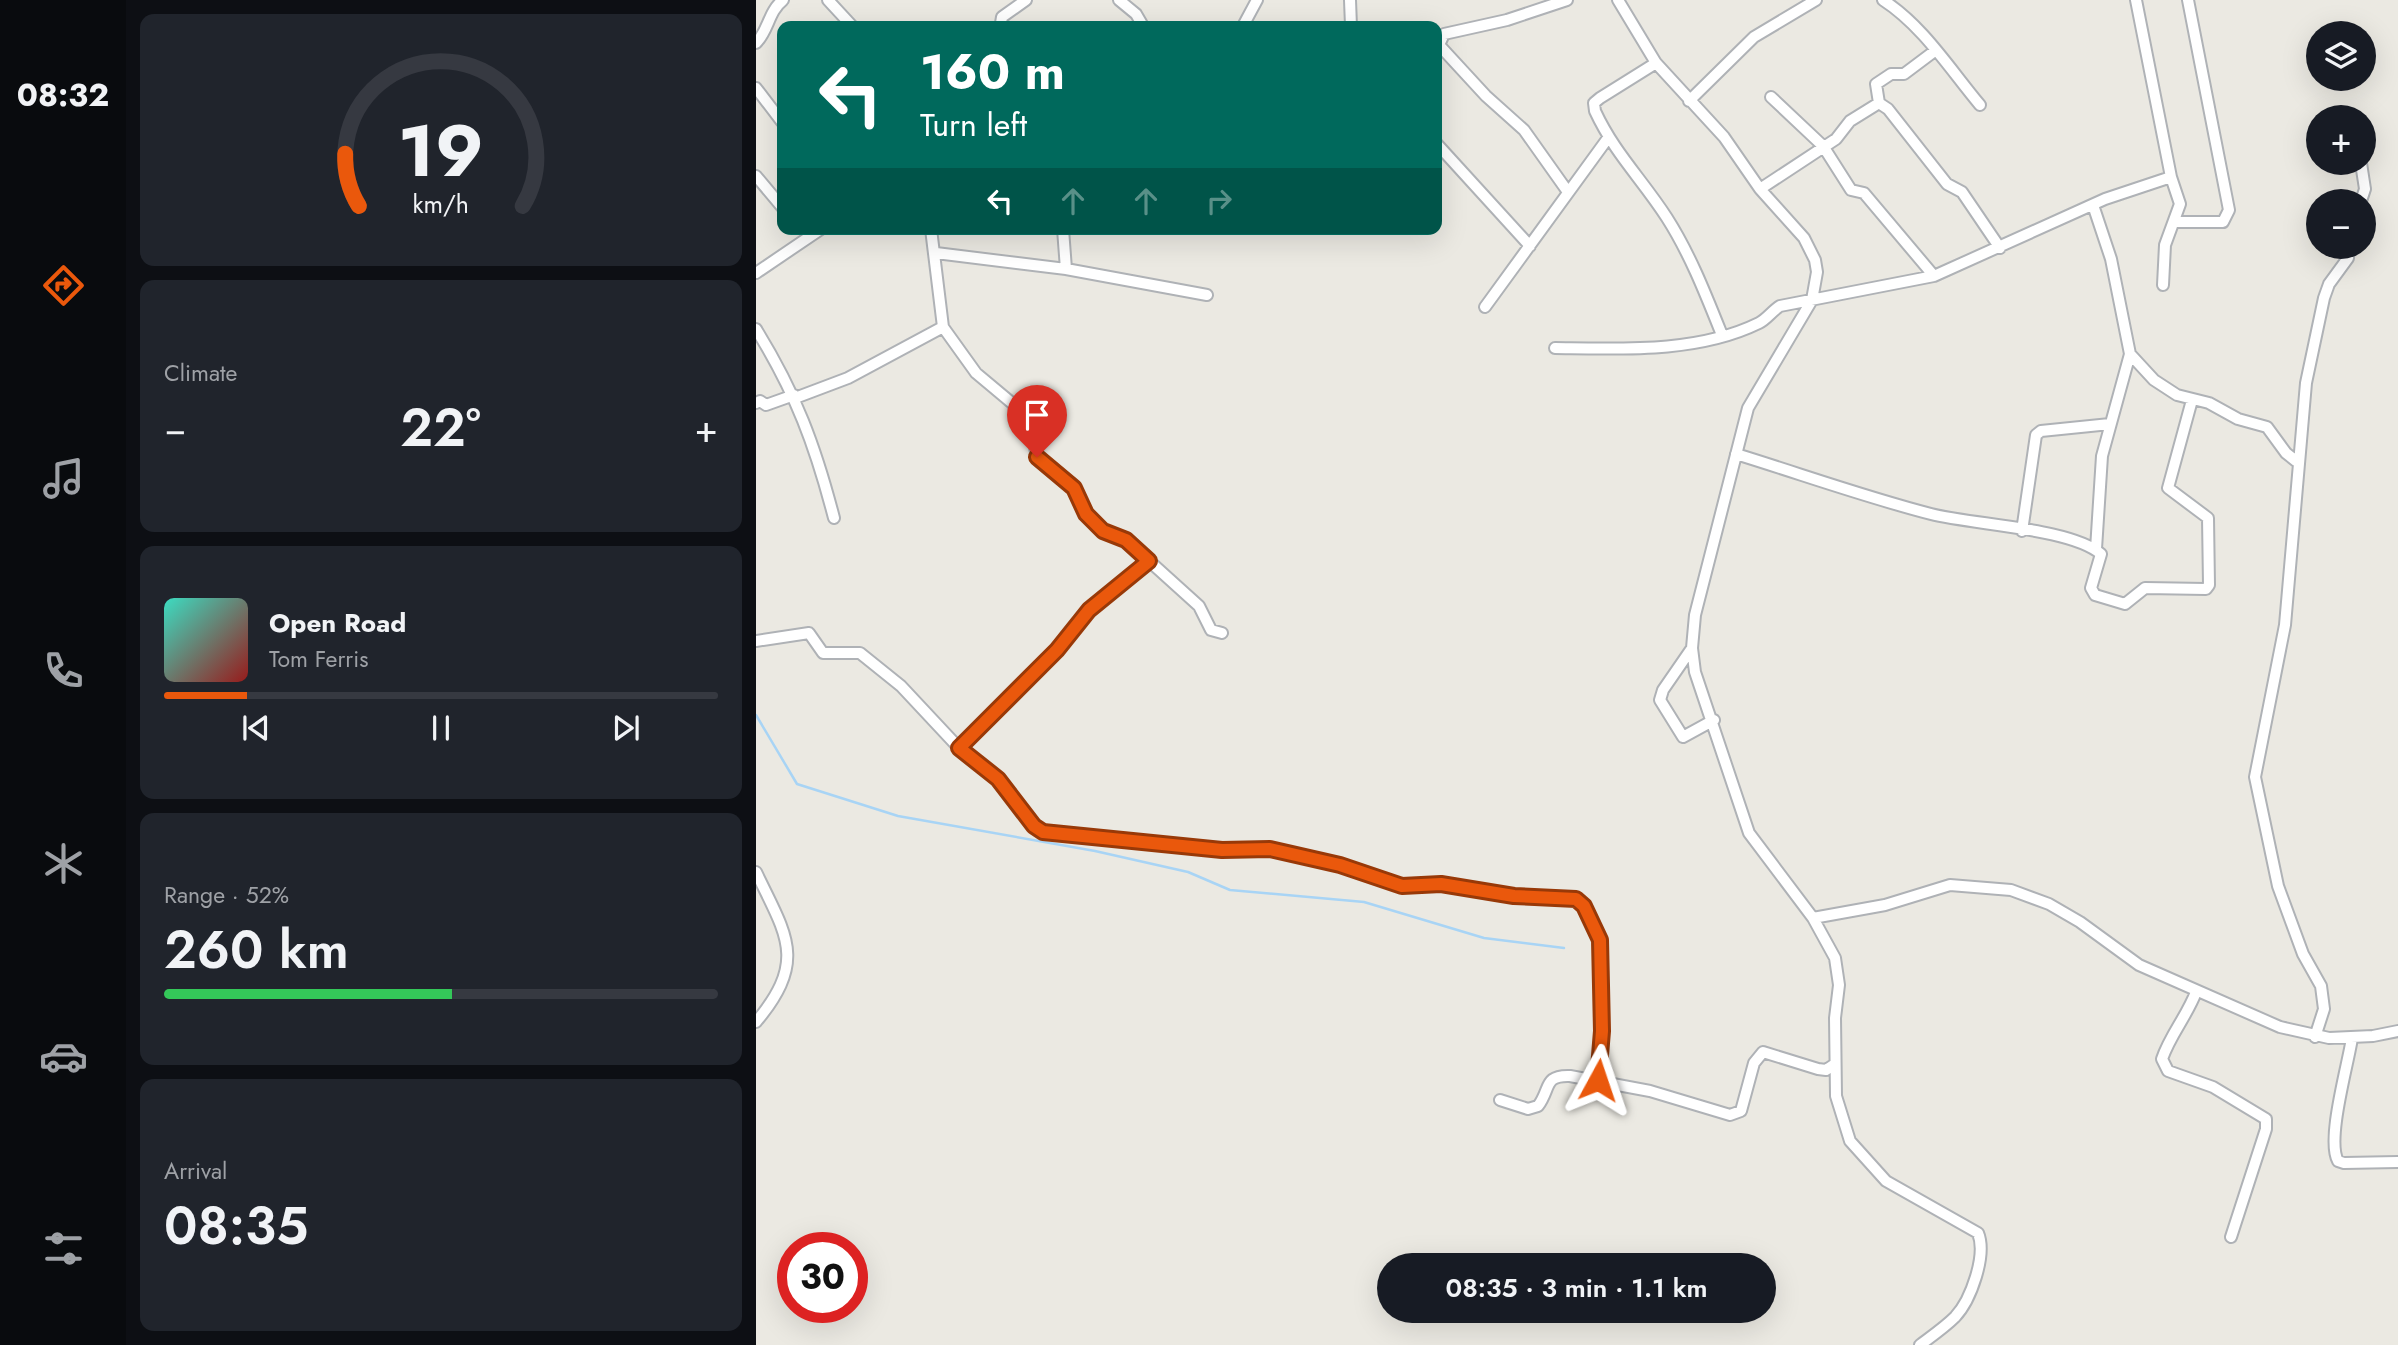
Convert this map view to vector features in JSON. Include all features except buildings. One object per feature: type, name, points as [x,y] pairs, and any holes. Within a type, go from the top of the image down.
[{"type":"street","points":[[756,43],[766,32],[773,10],[783,0]]},
{"type":"street","points":[[828,0],[847,21]]},
{"type":"street","points":[[1001,21],[1026,0]]},
{"type":"street","points":[[1119,0],[1140,21]]},
{"type":"street","points":[[1246,21],[1257,0]]},
{"type":"street","points":[[1350,0],[1351,21]]},
{"type":"street","points":[[1442,38],[1444,34],[1507,20],[1567,0]]},
{"type":"street","points":[[1618,0],[1656,64],[1724,137],[1760,189],[1811,251],[1817,272],[1812,300],[1748,408],[1695,615],[1692,648],[1695,672],[1714,720],[1749,833],[1813,918],[1835,958],[1839,985],[1835,1018],[1838,1112],[1850,1141],[1886,1181],[1978,1233],[1980,1238],[1979,1258],[1964,1303],[1956,1316],[1920,1345]]},
{"type":"street","points":[[1689,101],[1754,37],[1816,0]]},
{"type":"street","points":[[1883,0],[1899,9],[1921,30],[1980,105]]},
{"type":"street","points":[[2136,0],[2171,177],[2180,204],[2165,245],[2163,285]]},
{"type":"street","points":[[2174,222],[2223,222],[2229,210],[2188,0]]},
{"type":"street","points":[[1442,48],[1486,96],[1524,130],[1568,192]]},
{"type":"street","points":[[1936,50],[1904,74],[1891,74],[1876,84],[1880,103],[1888,109],[1947,184],[1962,192],[2000,248]]},
{"type":"street","points":[[1656,64],[1594,103],[1608,138],[1667,218],[1699,276],[1722,335]]},
{"type":"street","points":[[756,88],[777,115]]},
{"type":"street","points":[[1770,97],[1823,146],[1851,190],[1864,193],[1934,276]]},
{"type":"street","points":[[1760,189],[1836,139],[1850,121],[1880,103]]},
{"type":"street","points":[[1485,307],[1608,138]]},
{"type":"street","points":[[1442,149],[1530,246]]},
{"type":"street","points":[[756,176],[777,201]]},
{"type":"street","points":[[1555,348],[1626,349],[1690,344],[1763,321],[1780,306],[1934,276],[2093,205],[2171,177]]},
{"type":"street","points":[[2093,205],[2110,259],[2130,354],[2102,456],[2095,549]]},
{"type":"street","points":[[803,235],[806,240]]},
{"type":"street","points":[[756,273],[813,235]]},
{"type":"street","points":[[933,235],[943,327],[976,373],[1019,409],[1032,433],[1037,457],[1074,488],[1086,514],[1103,531],[1126,540],[1199,606],[1211,630],[1222,633]]},
{"type":"street","points":[[1063,235],[1066,269]]},
{"type":"street","points":[[936,253],[1066,269],[1207,295]]},
{"type":"street","points":[[2315,1037],[2324,1009],[2321,986],[2303,954],[2278,886],[2255,776],[2285,625],[2305,383],[2324,298],[2347,259]]},
{"type":"street","points":[[756,403],[760,401],[766,405],[848,378],[943,327]]},
{"type":"street","points":[[756,330],[794,396],[809,431],[834,518]]},
{"type":"street","points":[[2130,354],[2154,380],[2177,395],[2208,403],[2238,419],[2267,427],[2286,453],[2297,461]]},
{"type":"street","points":[[1736,454],[1931,514],[2022,531],[2052,532],[2095,549],[2101,554],[2091,580],[2095,595],[2124,604],[2145,588],[2206,589],[2209,585],[2208,518],[2168,488],[2192,400]]},
{"type":"street","points":[[2022,531],[2036,435],[2041,431],[2110,424]]},
{"type":"street","points":[[959,748],[1057,650],[1089,610],[1149,561]]},
{"type":"street","points":[[756,641],[809,633],[823,653],[860,653],[901,686],[959,748],[998,779],[1034,826],[1043,832],[1222,850],[1270,849],[1340,865],[1402,886],[1441,884],[1514,896],[1576,899],[1584,906],[1600,940],[1602,1031],[1597,1083]]},
{"type":"street","points":[[1692,648],[1663,690],[1660,700],[1683,737],[1714,720]]},
{"type":"street","points":[[756,872],[787,937],[789,950],[784,978],[756,1021]]},
{"type":"street","points":[[1813,918],[1885,905],[1950,885],[2011,890],[2049,904],[2080,922],[2122,955],[2196,992],[2280,1027],[2315,1037],[2352,1038],[2398,1031]]},
{"type":"street","points":[[2196,992],[2167,1044],[2162,1059],[2168,1071],[2213,1087],[2266,1119],[2266,1129],[2231,1237]]},
{"type":"street","points":[[2352,1038],[2336,1122],[2334,1156],[2344,1163],[2398,1162]]},
{"type":"street","points":[[1500,1100],[1528,1109],[1538,1106],[1549,1081],[1556,1076],[1650,1091],[1730,1115],[1741,1111],[1754,1063],[1763,1052],[1818,1069],[1826,1070],[1835,1064]]},
{"type":"waterway","points":[[756,715],[797,784],[898,816],[1095,851],[1188,872],[1230,890],[1364,902],[1484,938],[1564,948]]},
{"type":"route","points":[[1037,457],[1074,488],[1086,514],[1103,531],[1126,540],[1149,561],[1128,581],[1089,610],[1057,650],[959,748],[998,779],[1034,826],[1043,832],[1222,850],[1270,849],[1340,865],[1402,886],[1441,884],[1514,896],[1576,899],[1584,906],[1600,940],[1602,1031],[1598,1080]]}]
